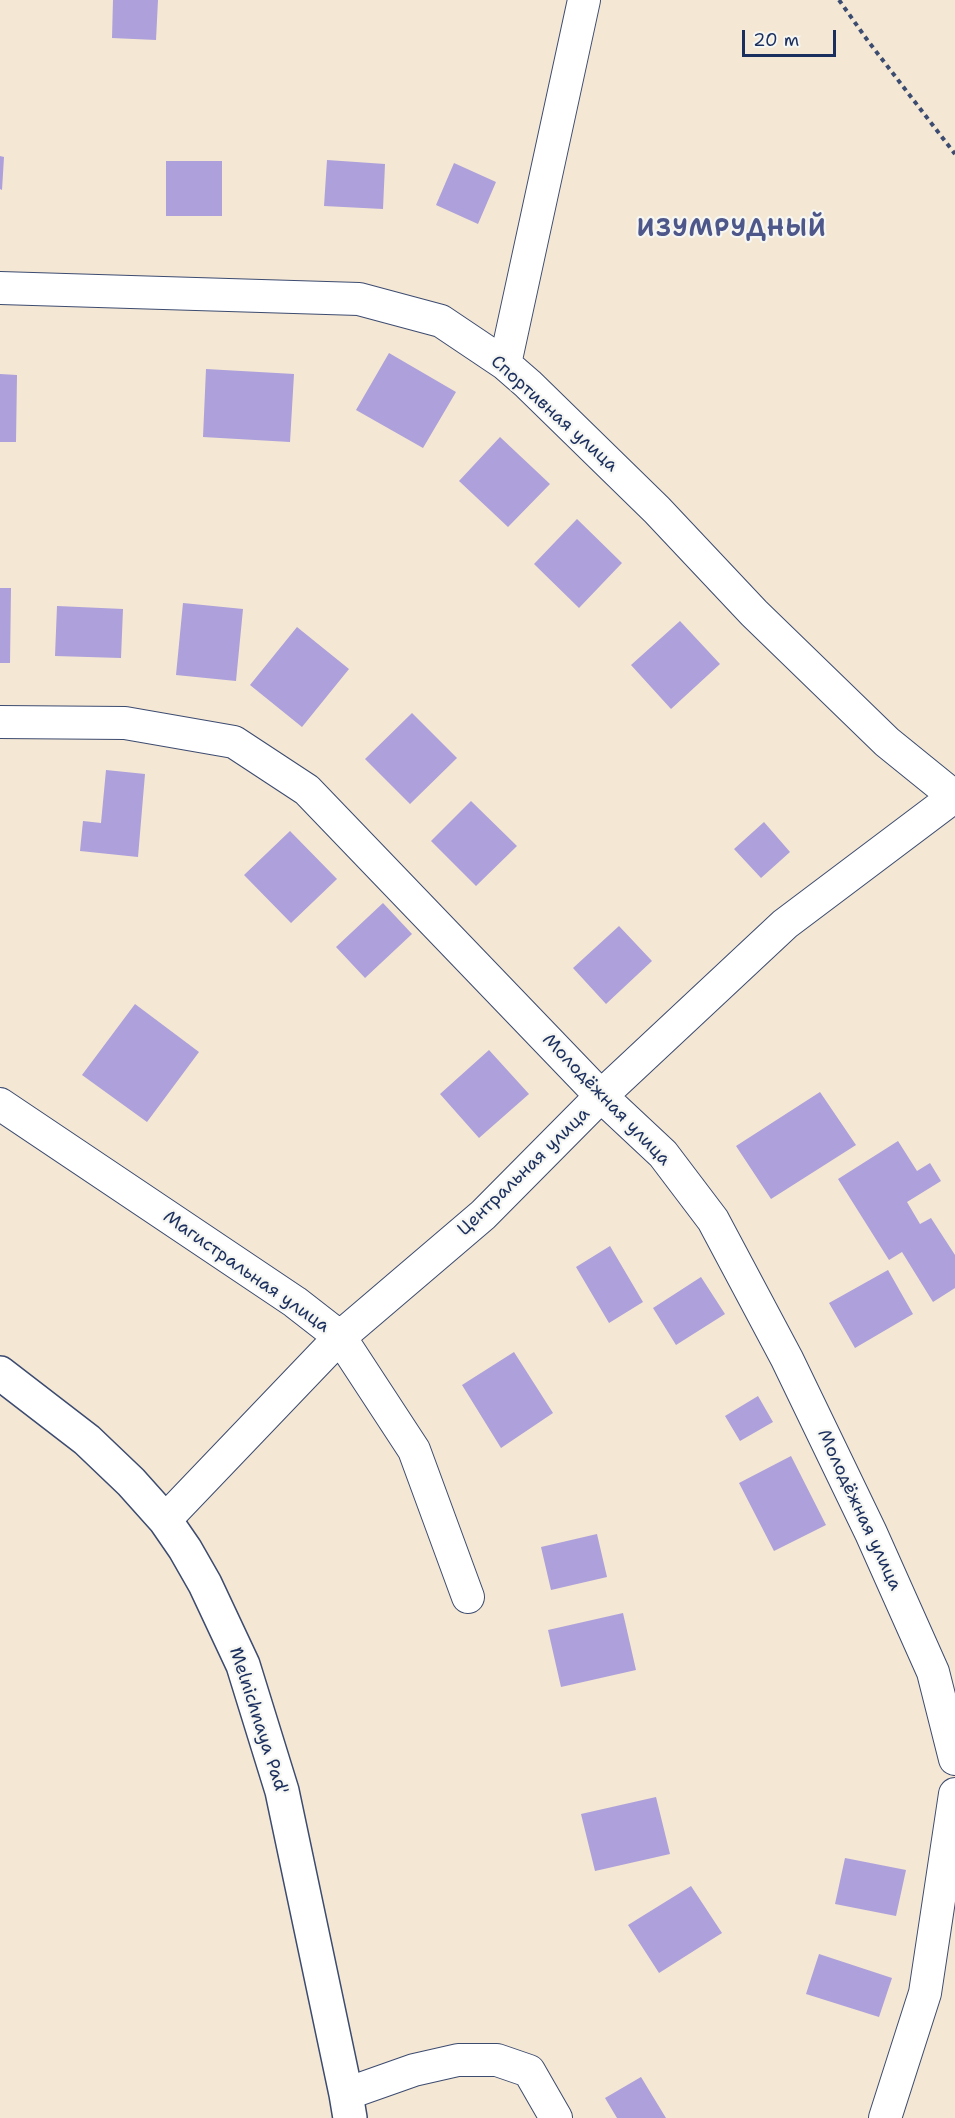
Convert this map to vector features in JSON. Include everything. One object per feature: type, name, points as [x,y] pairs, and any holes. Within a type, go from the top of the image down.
[{"type":"street","points":[[505,364],[584,0]]},
{"type":"street","name":"Спортивная улица","points":[[0,288],[358,299],[441,321],[505,364],[657,510],[754,613],[887,742],[955,796]]},
{"type":"street","name":"Молодёжная улица","points":[[0,722],[125,723],[234,742],[307,790],[602,1096],[663,1154],[718,1230],[787,1359],[933,1672],[955,1759]]},
{"type":"street","name":"Центральная улица","points":[[165,1520],[340,1338],[483,1215],[602,1096],[785,924],[955,796]]},
{"type":"street","name":"Магистральная улица","points":[[0,1104],[295,1302],[340,1338],[414,1450],[468,1597]]},
{"type":"street","name":"Melnichnaya Pad'","points":[[0,1373],[87,1440],[131,1482],[165,1520],[205,1584],[243,1665],[282,1791],[348,2106]]},
{"type":"street","points":[[885,2118],[925,1993],[955,1794]]},
{"type":"street","points":[[348,2106],[414,2070],[458,2060],[497,2060],[529,2071],[556,2118]]},
{"type":"path","points":[[839,0],[955,154]]},
{"type":"building","points":[[113,0],[158,0],[156,40],[112,38]]},
{"type":"building","points":[[0,156],[4,157],[2,190],[0,189]]},
{"type":"building","points":[[327,160],[385,164],[383,209],[324,206]]},
{"type":"building","points":[[166,161],[222,161],[222,216],[166,216]]},
{"type":"building","points":[[454,163],[496,182],[478,224],[436,205]]},
{"type":"building","points":[[389,353],[456,392],[423,448],[356,410]]},
{"type":"building","points":[[206,369],[294,374],[290,442],[203,437]]},
{"type":"building","points":[[0,374],[17,375],[16,442],[0,442]]},
{"type":"building","points":[[500,437],[550,484],[508,527],[459,481]]},
{"type":"building","points":[[577,519],[622,563],[579,608],[534,564]]},
{"type":"building","points":[[0,588],[11,588],[10,663],[0,663]]},
{"type":"building","points":[[183,603],[243,609],[236,681],[176,675]]},
{"type":"building","points":[[57,606],[123,609],[121,658],[55,656]]},
{"type":"building","points":[[680,621],[720,664],[671,709],[631,665]]},
{"type":"building","points":[[297,627],[349,669],[302,727],[250,685]]},
{"type":"building","points":[[412,713],[457,758],[410,804],[365,759]]},
{"type":"building","points":[[106,770],[145,774],[138,857],[80,851],[83,821],[101,823]]},
{"type":"building","points":[[471,801],[517,846],[476,886],[431,841]]},
{"type":"building","points":[[764,822],[790,852],[761,878],[734,849]]},
{"type":"building","points":[[290,831],[337,879],[291,923],[244,875]]},
{"type":"building","points":[[383,903],[412,934],[365,978],[336,947]]},
{"type":"building","points":[[619,926],[652,961],[606,1004],[573,968]]},
{"type":"building","points":[[135,1004],[199,1052],[147,1122],[82,1075]]},
{"type":"building","points":[[489,1050],[529,1094],[479,1138],[440,1094]]},
{"type":"building","points":[[820,1092],[856,1145],[771,1199],[736,1146]]},
{"type":"building","points":[[898,1141],[917,1171],[930,1163],[941,1181],[907,1202],[920,1224],[931,1218],[955,1255],[955,1288],[933,1302],[902,1252],[889,1260],[838,1179]]},
{"type":"building","points":[[610,1246],[643,1302],[609,1323],[576,1267]]},
{"type":"building","points":[[888,1270],[913,1314],[855,1348],[829,1303]]},
{"type":"building","points":[[701,1277],[725,1314],[676,1345],[653,1308]]},
{"type":"building","points":[[514,1352],[553,1413],[501,1448],[462,1385]]},
{"type":"building","points":[[758,1396],[773,1422],[740,1441],[725,1416]]},
{"type":"building","points":[[791,1456],[826,1525],[774,1551],[739,1483]]},
{"type":"building","points":[[597,1534],[607,1577],[551,1590],[541,1547]]},
{"type":"building","points":[[623,1613],[636,1670],[561,1687],[548,1630]]},
{"type":"building","points":[[656,1797],[670,1854],[595,1871],[581,1814]]},
{"type":"building","points":[[845,1858],[906,1870],[896,1916],[835,1904]]},
{"type":"building","points":[[691,1886],[722,1933],[659,1973],[628,1925]]},
{"type":"building","points":[[819,1954],[892,1978],[879,2017],[806,1994]]},
{"type":"building","points":[[641,2077],[666,2118],[617,2118],[605,2098]]},
{"type":"district","name":"ИЗУМРУДНЫЙ","points":[[732,230]]}]
